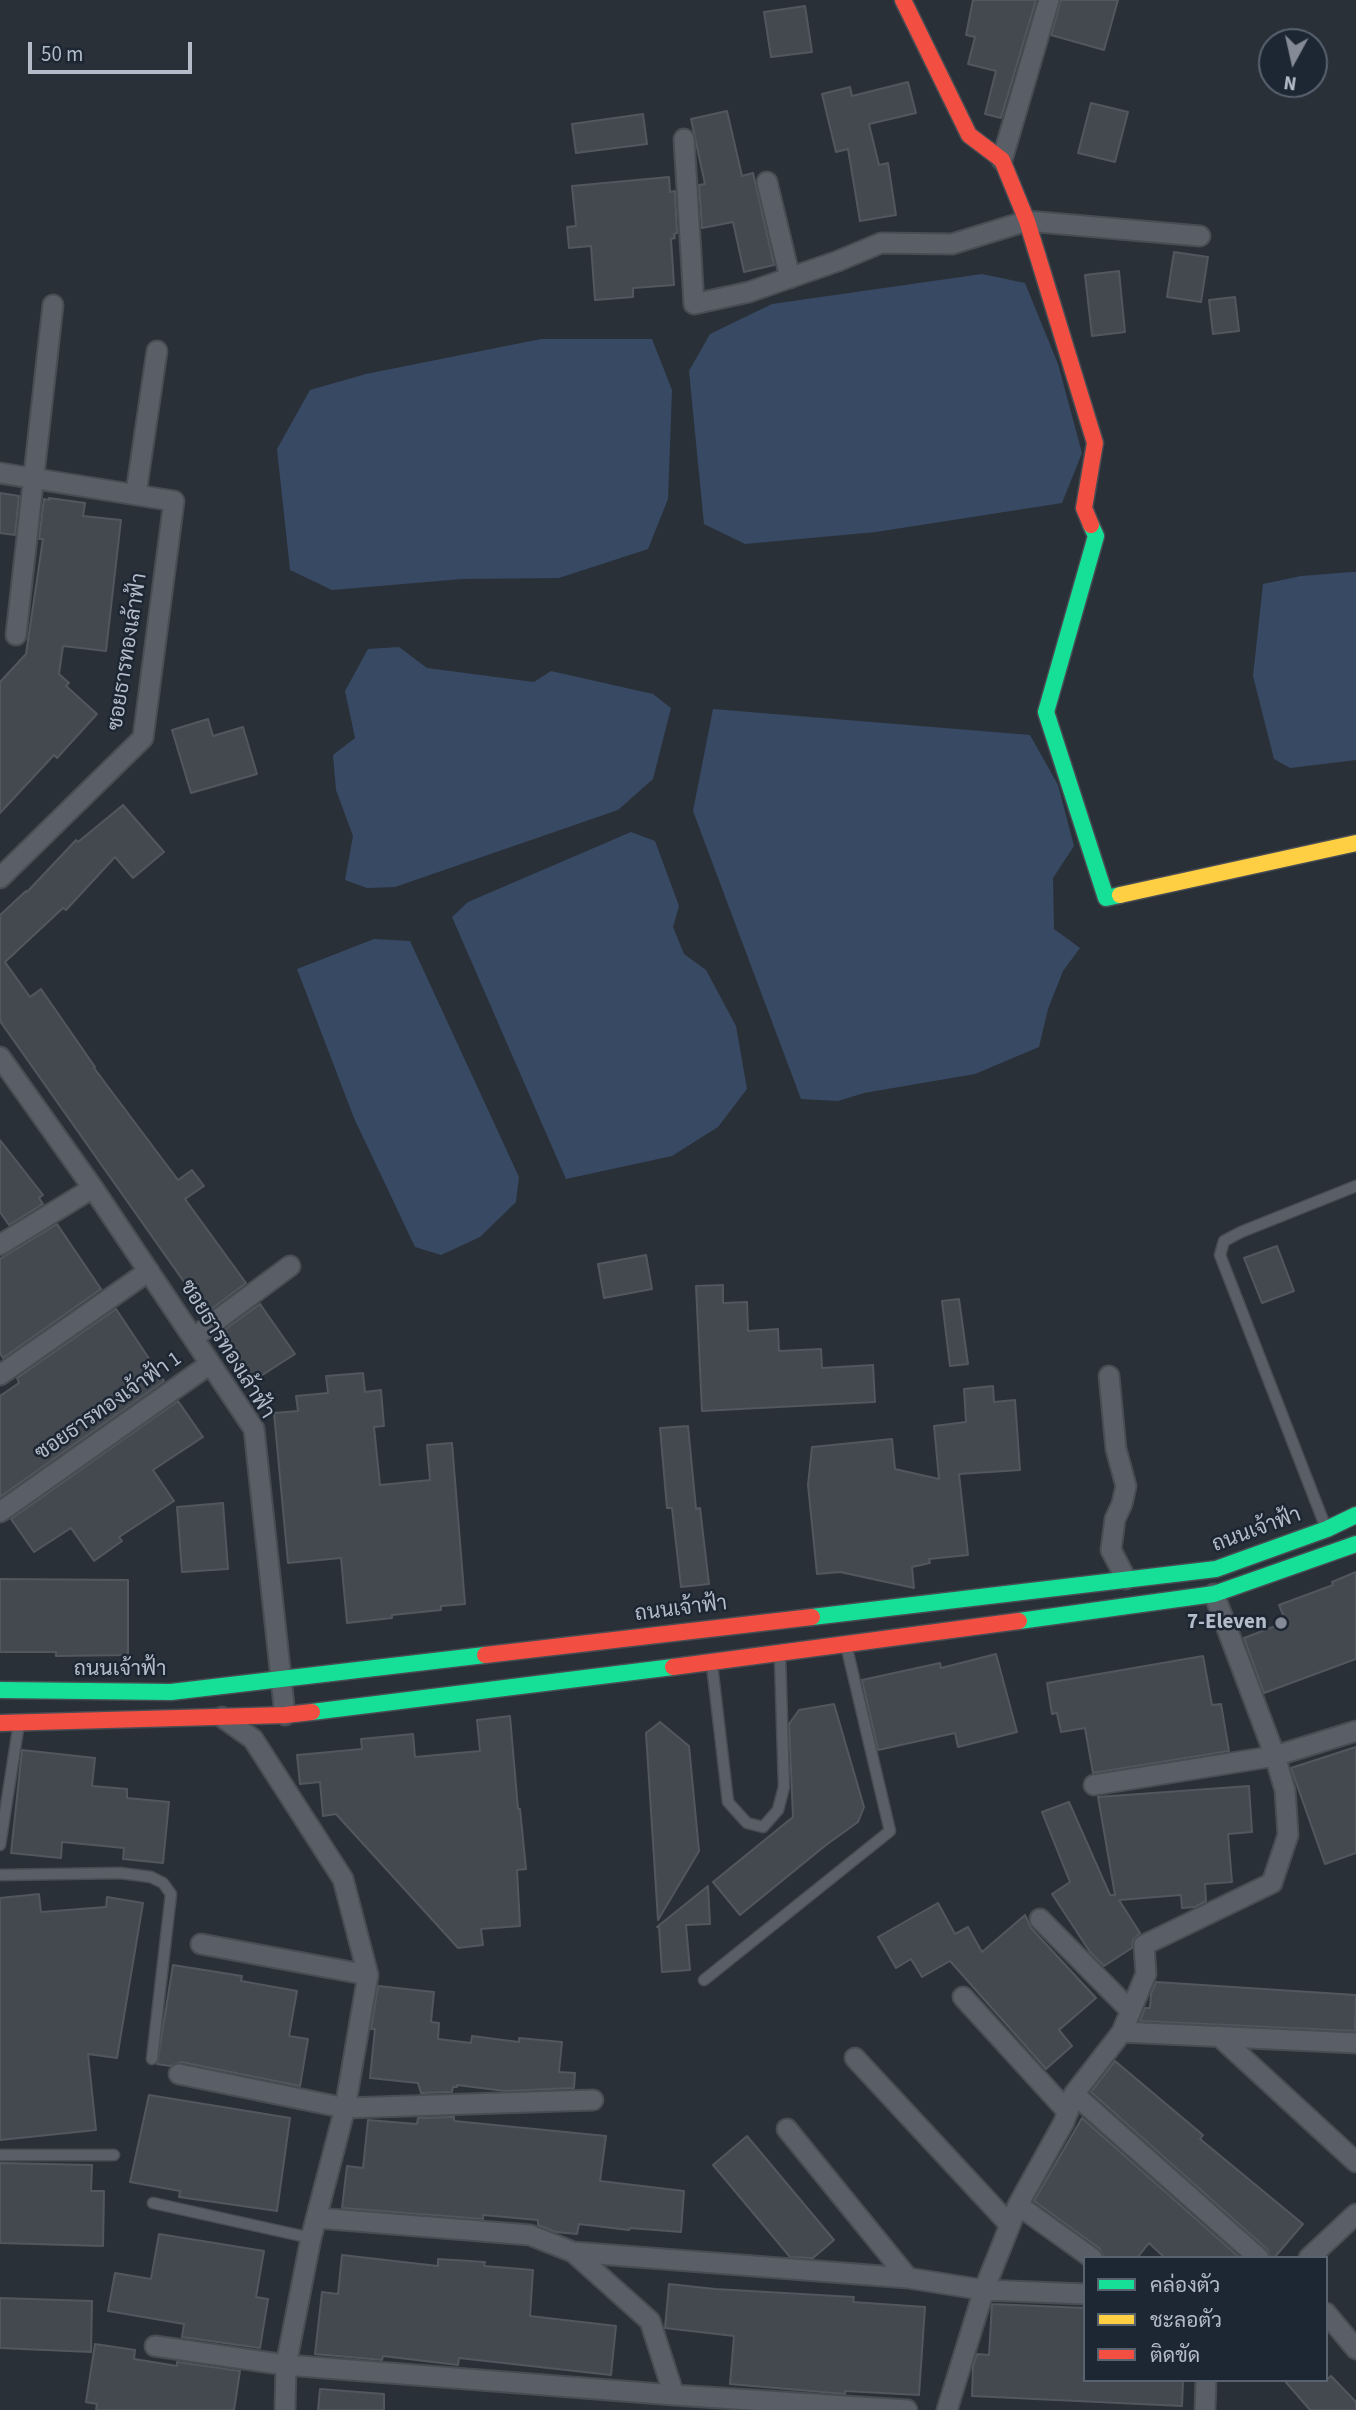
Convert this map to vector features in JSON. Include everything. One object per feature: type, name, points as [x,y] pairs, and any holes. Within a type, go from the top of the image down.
[{"type":"main road","points":[[903,0],[969,135],[1002,160],[1027,221],[1095,443],[1084,508],[1096,536],[1046,712],[1106,898],[1356,844]]},
{"type":"main road","name":"ถนนเจ้าฟ้า","points":[[0,1690],[170,1692],[1216,1569],[1356,1515]]},
{"type":"main road","points":[[0,1723],[285,1715],[846,1645],[1214,1594],[1356,1544]]},
{"type":"street","points":[[1002,160],[1049,0]]},
{"type":"street","points":[[684,139],[695,304],[749,292],[881,243],[953,244],[1027,221],[1200,236]]},
{"type":"street","points":[[767,183],[790,278]]},
{"type":"street","points":[[16,635],[53,305]]},
{"type":"street","points":[[0,473],[136,494],[157,351]]},
{"type":"street","name":"ซอยธารทองเล้าฟ้า","points":[[0,878],[143,738],[174,501],[136,494]]},
{"type":"street","name":"ซอยธารทองเล้าฟ้า","points":[[0,1057],[93,1188],[254,1429],[285,1715]]},
{"type":"street","points":[[0,1245],[93,1188]]},
{"type":"street","points":[[193,1338],[290,1266]]},
{"type":"street","points":[[2,1369],[149,1271]]},
{"type":"street","name":"ซอยธารทองเจ้าฟ้า 1","points":[[0,1512],[210,1364]]},
{"type":"street","points":[[1110,1376],[1116,1449],[1126,1486],[1115,1519],[1111,1550],[1126,1579]]},
{"type":"street","points":[[947,2410],[984,2290],[1018,2205],[1071,2103],[1122,2032],[1146,1974],[1144,1945],[1272,1883],[1288,1835],[1285,1790],[1275,1756],[1214,1594]]},
{"type":"street","points":[[222,1717],[253,1740],[344,1879],[368,1975],[345,2108],[311,2238],[286,2365],[285,2410]]},
{"type":"street","points":[[1094,1785],[1275,1756],[1356,1731]]},
{"type":"street","points":[[1040,1919],[1130,2010]]},
{"type":"street","points":[[201,1944],[368,1975]]},
{"type":"street","points":[[963,1997],[1071,2103],[1257,2256]]},
{"type":"street","points":[[1122,2032],[1356,2043]]},
{"type":"street","points":[[1219,2036],[1356,2162]]},
{"type":"street","points":[[855,2058],[1010,2225]]},
{"type":"street","points":[[179,2074],[345,2108],[593,2100]]},
{"type":"street","points":[[787,2129],[908,2278]]},
{"type":"street","points":[[1018,2205],[1089,2256]]},
{"type":"street","points":[[1311,2256],[1356,2214]]},
{"type":"street","points":[[317,2218],[530,2235],[573,2252],[908,2278],[984,2290],[1083,2294]]},
{"type":"street","points":[[573,2252],[650,2321],[674,2395]]},
{"type":"street","points":[[1328,2316],[1356,2349]]},
{"type":"street","points":[[155,2346],[286,2365],[907,2410]]},
{"type":"street","points":[[1205,2410],[1206,2382]]},
{"type":"lane","points":[[1326,1528],[1220,1255],[1224,1241],[1356,1185]]},
{"type":"lane","points":[[704,1980],[890,1831],[846,1645]]},
{"type":"lane","points":[[711,1662],[728,1802],[747,1823],[763,1827],[778,1810],[784,1787],[780,1653]]},
{"type":"lane","points":[[0,1845],[20,1723]]},
{"type":"lane","points":[[0,1875],[120,1873],[151,1877],[163,1883],[171,1894],[152,2059]]},
{"type":"lane","points":[[0,2155],[114,2155]]},
{"type":"lane","points":[[153,2203],[311,2238]]},
{"type":"water","points":[[982,274],[1025,283],[1058,364],[1082,453],[1062,503],[876,532],[745,544],[704,524],[689,371],[710,334],[772,304]]},
{"type":"water","points":[[541,339],[652,339],[672,390],[668,499],[648,549],[559,578],[462,579],[332,590],[290,570],[277,449],[310,390],[366,374]]},
{"type":"water","points":[[1356,572],[1356,760],[1290,768],[1274,759],[1253,676],[1263,584],[1301,576]]},
{"type":"water","points":[[399,647],[427,668],[534,682],[551,671],[653,694],[671,708],[653,779],[618,810],[395,887],[367,888],[345,880],[353,836],[336,790],[333,755],[355,738],[345,691],[368,649]]},
{"type":"water","points":[[713,709],[1030,735],[1058,785],[1074,846],[1053,878],[1054,929],[1080,948],[1063,971],[1048,1009],[1039,1047],[975,1074],[864,1093],[838,1101],[801,1099],[693,811]]},
{"type":"water","points":[[631,832],[655,841],[679,906],[673,927],[684,954],[706,970],[736,1026],[747,1089],[718,1127],[672,1156],[566,1179],[452,917],[468,902]]},
{"type":"water","points":[[374,939],[410,941],[519,1177],[516,1202],[480,1237],[441,1255],[415,1247],[354,1118],[297,969]]},
{"type":"building","points":[[973,0],[1036,0],[1001,118],[985,114],[996,71],[968,64],[975,37],[966,35]]},
{"type":"building","points":[[1061,0],[1118,0],[1104,50],[1051,35]]},
{"type":"building","points":[[805,6],[812,52],[771,57],[764,12]]},
{"type":"building","points":[[908,82],[916,113],[869,124],[879,165],[888,163],[896,215],[860,221],[848,149],[836,152],[822,94],[850,87],[852,96]]},
{"type":"building","points":[[1091,103],[1128,112],[1115,162],[1078,153]]},
{"type":"building","points":[[727,111],[742,176],[753,173],[774,265],[744,272],[733,222],[702,228],[699,185],[705,184],[691,119]]},
{"type":"building","points":[[643,114],[647,144],[576,153],[572,124]]},
{"type":"building","points":[[669,177],[670,192],[675,191],[677,233],[674,234],[675,238],[671,239],[674,285],[633,288],[633,297],[595,300],[591,246],[569,248],[567,227],[576,226],[572,186]]},
{"type":"building","points":[[1174,252],[1208,257],[1201,302],[1167,297]]},
{"type":"building","points":[[1119,271],[1125,332],[1092,336],[1085,275]]},
{"type":"building","points":[[1235,297],[1239,331],[1213,334],[1209,300]]},
{"type":"building","points":[[0,493],[19,496],[15,535],[0,533]]},
{"type":"building","points":[[44,499],[85,503],[83,516],[121,520],[106,651],[63,646],[59,674],[69,683],[66,686],[97,714],[57,758],[54,755],[0,813],[0,682],[26,654],[43,539],[39,539]]},
{"type":"building","points":[[208,719],[213,736],[243,727],[257,774],[191,793],[172,730]]},
{"type":"building","points":[[123,805],[164,852],[133,878],[115,857],[66,910],[63,908],[5,962],[30,997],[41,989],[94,1068],[178,1180],[192,1170],[204,1186],[185,1199],[246,1283],[206,1313],[0,1021],[0,915],[27,892],[76,840],[78,842]]},
{"type":"building","points":[[0,1140],[43,1195],[39,1198],[43,1204],[9,1225],[0,1212]]},
{"type":"building","points":[[57,1224],[101,1289],[3,1358],[0,1353],[0,1259]]},
{"type":"building","points":[[1277,1246],[1294,1291],[1262,1303],[1244,1258]]},
{"type":"building","points":[[646,1255],[652,1289],[604,1298],[598,1264]]},
{"type":"building","points":[[723,1285],[723,1303],[747,1302],[748,1331],[778,1329],[779,1351],[821,1349],[822,1368],[873,1365],[875,1402],[702,1411],[696,1286]]},
{"type":"building","points":[[959,1299],[968,1364],[950,1366],[942,1301]]},
{"type":"building","points":[[260,1304],[295,1354],[253,1381],[220,1333]]},
{"type":"building","points":[[116,1309],[164,1381],[0,1497],[0,1396],[19,1383],[17,1378]]},
{"type":"building","points":[[363,1373],[365,1392],[381,1390],[384,1426],[374,1427],[380,1485],[430,1480],[427,1445],[452,1443],[465,1604],[441,1606],[441,1610],[392,1615],[392,1618],[347,1623],[341,1558],[288,1563],[274,1413],[298,1411],[296,1396],[328,1393],[326,1376]]},
{"type":"building","points":[[993,1386],[994,1402],[1015,1400],[1020,1470],[959,1474],[968,1555],[929,1559],[930,1563],[912,1567],[914,1588],[840,1572],[817,1574],[808,1485],[812,1447],[892,1439],[895,1469],[939,1479],[934,1426],[966,1422],[964,1389]]},
{"type":"building","points":[[178,1401],[203,1437],[153,1470],[174,1501],[119,1537],[122,1541],[94,1561],[71,1528],[34,1552],[11,1519]]},
{"type":"building","points":[[688,1426],[696,1509],[700,1508],[709,1584],[681,1587],[672,1508],[667,1508],[660,1428]]},
{"type":"building","points":[[223,1503],[228,1569],[182,1572],[177,1507]]},
{"type":"building","points":[[1356,1572],[1356,1659],[1264,1693],[1244,1638],[1286,1622],[1279,1605],[1333,1585],[1332,1582]]},
{"type":"building","points":[[0,1579],[128,1580],[128,1655],[56,1656],[56,1652],[0,1652]]},
{"type":"building","points":[[996,1654],[1017,1732],[958,1747],[955,1733],[878,1750],[862,1680],[940,1663],[941,1668]]},
{"type":"building","points":[[1203,1656],[1212,1705],[1221,1704],[1229,1751],[1093,1773],[1085,1728],[1061,1732],[1057,1713],[1052,1714],[1047,1683]]},
{"type":"building","points":[[834,1704],[864,1807],[858,1822],[740,1915],[713,1882],[793,1817],[789,1724],[799,1710]]},
{"type":"building","points":[[510,1716],[526,1869],[517,1870],[520,1926],[481,1929],[483,1945],[458,1948],[336,1814],[323,1816],[320,1782],[300,1784],[297,1755],[362,1749],[361,1739],[413,1734],[415,1757],[480,1751],[477,1720]]},
{"type":"building","points":[[660,1722],[689,1746],[699,1851],[658,1920],[646,1733]]},
{"type":"building","points":[[1356,1747],[1356,1853],[1325,1864],[1291,1768]]},
{"type":"building","points":[[22,1750],[95,1758],[92,1786],[127,1789],[127,1798],[169,1802],[163,1863],[123,1859],[124,1848],[62,1842],[61,1858],[11,1853]]},
{"type":"building","points":[[1249,1786],[1252,1832],[1228,1834],[1232,1882],[1205,1884],[1206,1901],[1195,1907],[1182,1908],[1181,1895],[1119,1900],[1140,1933],[1133,1940],[1132,1948],[1104,1966],[1090,1952],[1052,1894],[1070,1882],[1042,1812],[1069,1802],[1110,1895],[1115,1895],[1098,1797]]},
{"type":"building","points":[[708,1886],[710,1924],[686,1925],[690,1970],[662,1972],[657,1927]]},
{"type":"building","points":[[39,1894],[41,1912],[106,1907],[107,1897],[143,1903],[117,2058],[88,2054],[96,2130],[0,2140],[0,1898]]},
{"type":"building","points":[[938,1903],[955,1934],[968,1927],[982,1952],[1025,1915],[1031,1928],[1096,1998],[1059,2030],[1072,2046],[1046,2069],[950,1961],[922,1977],[911,1959],[896,1968],[878,1937]]},
{"type":"building","points":[[173,1965],[242,1976],[241,1981],[297,1991],[289,2036],[308,2039],[300,2086],[181,2062],[170,2066],[157,2064]]},
{"type":"building","points":[[1156,1982],[1356,1995],[1355,2031],[1140,2021],[1145,2008],[1150,2008],[1151,1994]]},
{"type":"building","points":[[378,1986],[434,1992],[431,2022],[439,2023],[438,2039],[471,2043],[472,2036],[519,2042],[519,2038],[562,2042],[559,2072],[575,2073],[574,2088],[505,2091],[457,2085],[452,2092],[421,2093],[418,2083],[370,2078],[375,2029],[371,2029]]},
{"type":"building","points":[[1115,2061],[1203,2135],[1200,2139],[1303,2224],[1276,2256],[1270,2256],[1267,2249],[1091,2092]]},
{"type":"building","points":[[149,2095],[290,2118],[277,2211],[179,2197],[180,2191],[130,2182]]},
{"type":"building","points":[[454,2117],[454,2121],[606,2136],[600,2181],[684,2191],[681,2232],[579,2224],[577,2234],[556,2232],[538,2225],[538,2220],[483,2215],[483,2219],[342,2208],[347,2166],[363,2168],[368,2120],[417,2124],[418,2118]]},
{"type":"building","points":[[1082,2118],[1238,2256],[1163,2256],[1149,2243],[1139,2256],[1103,2256],[1099,2248],[1034,2201]]},
{"type":"building","points":[[747,2136],[834,2240],[813,2258],[790,2257],[713,2165]]},
{"type":"building","points":[[0,2163],[92,2165],[91,2191],[104,2191],[103,2246],[0,2243]]},
{"type":"building","points":[[159,2234],[264,2251],[256,2297],[268,2299],[260,2348],[182,2337],[184,2324],[108,2311],[115,2273],[151,2279]]},
{"type":"building","points":[[342,2255],[438,2266],[438,2259],[485,2262],[484,2266],[533,2270],[530,2316],[616,2326],[611,2375],[459,2358],[458,2365],[383,2356],[382,2360],[315,2354],[322,2292],[338,2294]]},
{"type":"building","points":[[669,2284],[854,2297],[853,2302],[925,2307],[919,2395],[845,2391],[845,2394],[730,2384],[734,2336],[665,2328]]},
{"type":"building","points":[[0,2298],[92,2301],[91,2352],[0,2348]]},
{"type":"building","points":[[992,2304],[1083,2308],[1083,2382],[1183,2382],[1182,2406],[972,2396],[973,2366],[977,2354],[989,2355]]},
{"type":"building","points":[[95,2344],[135,2350],[134,2359],[177,2366],[177,2362],[240,2371],[234,2410],[96,2410],[97,2404],[86,2402]]},
{"type":"building","points":[[1331,2376],[1356,2402],[1356,2410],[1310,2410],[1286,2382],[1328,2382]]},
{"type":"building","points":[[320,2389],[384,2394],[384,2410],[318,2410]]},
{"type":"traffic: fast","points":[[1091,525],[1096,536],[1046,712],[1106,898],[1120,895]]},
{"type":"traffic: fast","points":[[812,1617],[1216,1569],[1327,1529],[1356,1515]]},
{"type":"traffic: fast","points":[[1019,1621],[1214,1594],[1356,1544]]},
{"type":"traffic: fast","points":[[0,1690],[171,1692],[485,1655]]},
{"type":"traffic: fast","points":[[312,1712],[673,1667]]},
{"type":"traffic: slow","points":[[1120,895],[1356,843]]},
{"type":"traffic: jam","points":[[903,0],[969,135],[1002,160],[1027,221],[1095,443],[1084,508],[1091,525]]},
{"type":"traffic: jam","points":[[485,1655],[812,1617]]},
{"type":"traffic: jam","points":[[673,1667],[1019,1621]]},
{"type":"traffic: jam","points":[[0,1723],[312,1712]]},
{"type":"place","name":"7-Eleven","points":[[1281,1623]]}]
